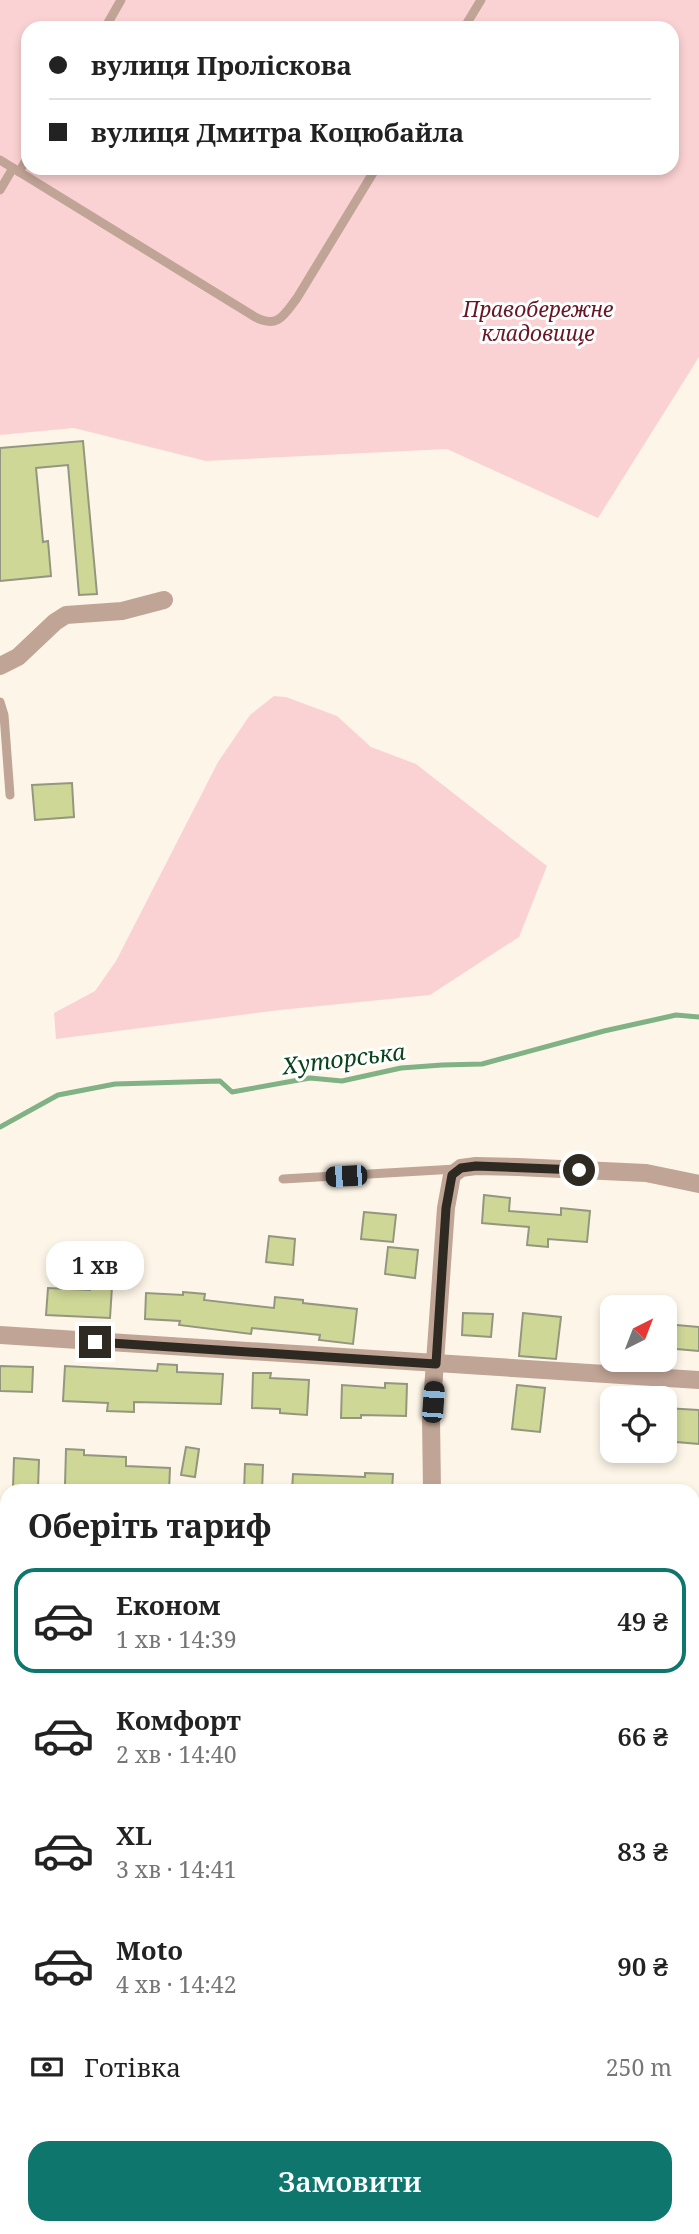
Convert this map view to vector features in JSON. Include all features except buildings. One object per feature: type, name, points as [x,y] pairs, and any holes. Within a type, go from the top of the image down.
[{"type":"street","points":[[0,666],[18,657],[54,622],[66,615],[122,611],[164,600]]},
{"type":"street","points":[[432,1484],[431,1418],[446,1208],[452,1175],[461,1168],[490,1166],[646,1173],[699,1184]]},
{"type":"street","points":[[0,1335],[699,1380]]},
{"type":"lane","points":[[109,21],[121,0]]},
{"type":"lane","points":[[468,21],[481,0]]},
{"type":"lane","points":[[0,160],[21,173]]},
{"type":"lane","points":[[0,190],[21,165]]},
{"type":"lane","points":[[24,175],[265,322],[273,322],[285,315],[372,175]]},
{"type":"lane","points":[[0,702],[4,715],[10,795]]},
{"type":"lane","points":[[283,1179],[461,1168]]},
{"type":"green space","name":"Правобережне кладовище","points":[[0,0],[699,0],[699,357],[598,518],[447,449],[206,461],[74,428],[0,435]]},
{"type":"green space","points":[[274,696],[286,697],[337,716],[371,747],[416,764],[547,866],[519,937],[430,995],[280,1010],[56,1039],[54,1013],[95,991],[116,961],[218,762],[250,715]]},
{"type":"waterway","name":"Хуторська","points":[[0,1127],[58,1095],[115,1084],[220,1081],[232,1092],[310,1078],[342,1081],[401,1068],[482,1064],[604,1031],[676,1015],[699,1017]]},
{"type":"route","points":[[95,1342],[436,1364],[446,1208],[454,1172],[476,1166],[579,1170]]}]
